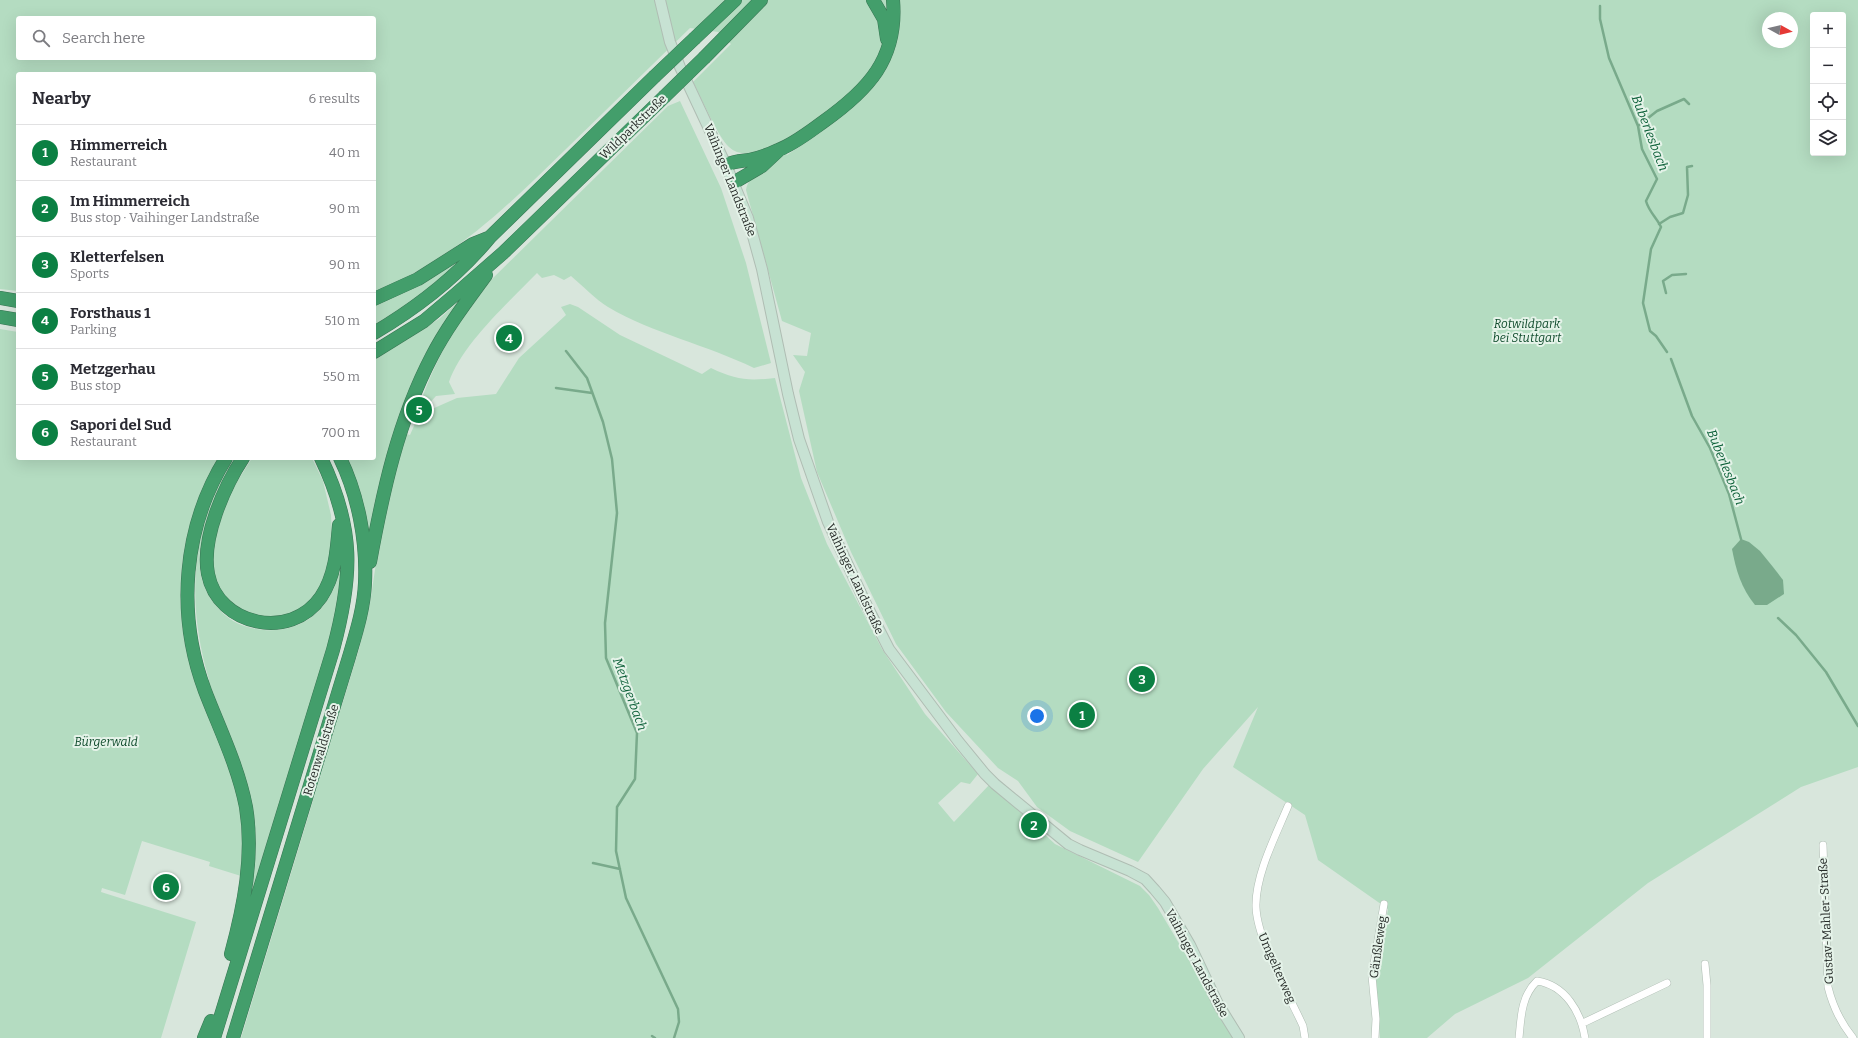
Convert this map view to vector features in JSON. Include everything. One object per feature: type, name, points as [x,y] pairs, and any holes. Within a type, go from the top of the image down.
[{"type":"highway","name":"Wildparkstraße","points":[[376,332],[435,292],[474,256],[490,237],[735,0]]},
{"type":"highway","name":"Wildparkstraße","points":[[503,253],[751,12],[761,0]]},
{"type":"highway","points":[[751,12],[769,0]]},
{"type":"highway","points":[[873,0],[884,19],[888,51]]},
{"type":"highway","points":[[726,165],[733,162],[750,160],[779,150],[828,119],[861,92],[876,75],[888,51],[893,34],[893,0]]},
{"type":"highway","points":[[733,183],[772,159],[779,150]]},
{"type":"highway","points":[[376,298],[418,279],[473,244],[490,237]]},
{"type":"highway","points":[[376,351],[429,317],[503,253]]},
{"type":"highway","points":[[365,582],[386,480],[403,421],[418,384],[432,355],[458,312],[503,253]]},
{"type":"highway","points":[[0,298],[16,301]]},
{"type":"highway","points":[[0,319],[16,320]]},
{"type":"highway","points":[[204,1038],[211,1021],[240,917],[247,875],[249,833],[243,793],[236,765],[205,689],[196,661],[190,632],[187,586],[190,552],[198,519],[211,486],[225,460]]},
{"type":"highway","points":[[242,460],[229,483],[216,514],[208,543],[206,558],[208,574],[212,588],[223,603],[240,617],[258,623],[270,624],[283,622],[299,616],[314,605],[324,593],[333,570],[337,552],[341,512],[329,474],[322,460]]},
{"type":"highway","name":"Rotenwaldstraße","points":[[233,1038],[351,651],[362,610],[365,582],[360,521],[353,492],[341,460]]},
{"type":"highway","name":"Rotenwaldstraße","points":[[214,1038],[332,650],[343,609],[348,556],[346,534],[341,512]]},
{"type":"highway","points":[[210,1038],[211,1021]]},
{"type":"street","name":"Vaihinger Landstraße","points":[[660,0],[664,22],[672,48],[726,165],[748,218],[772,316],[788,394],[813,482],[840,548],[889,649],[958,740],[995,784],[1068,844],[1130,871],[1145,879],[1155,890],[1165,902],[1190,944],[1218,1004],[1239,1038]]},
{"type":"street","name":"Umgelterweg","points":[[1288,806],[1259,884],[1256,907],[1259,927],[1303,1026],[1305,1038]]},
{"type":"street","name":"Gustav-Mahler-Straße","points":[[1823,845],[1828,987],[1833,1005],[1842,1024],[1853,1038]]},
{"type":"street","name":"Gänßleweg","points":[[1375,1038],[1376,1019],[1372,976],[1384,904]]},
{"type":"street","points":[[1705,964],[1707,986],[1707,1038]]},
{"type":"street","points":[[1519,1038],[1524,998],[1530,988],[1537,982],[1548,983],[1560,992],[1575,1007],[1583,1023],[1585,1038]]},
{"type":"street","points":[[1583,1023],[1667,982]]},
{"type":"green space","name":"Rotwildpark bei Stuttgart","points":[[0,0],[1858,0],[1858,767],[1801,787],[1648,883],[1528,978],[1455,1014],[1427,1038],[1380,1038],[1376,978],[1388,909],[1318,860],[1305,815],[1233,767],[1258,707],[1203,769],[1138,862],[1070,831],[1037,807],[1018,781],[998,768],[946,712],[896,644],[851,552],[817,472],[799,391],[805,372],[793,355],[807,356],[811,333],[782,321],[746,190],[751,178],[762,168],[786,153],[787,155],[821,132],[812,123],[771,147],[759,151],[748,153],[738,152],[729,147],[715,126],[693,82],[731,44],[718,32],[690,28],[522,192],[477,231],[428,265],[402,279],[376,290],[376,72],[16,72],[16,291],[0,289]]},
{"type":"green space","points":[[680,101],[721,188],[746,263],[771,363],[754,368],[644,325],[608,307],[571,276],[564,280],[554,275],[542,278],[537,273],[487,324],[464,353],[449,382],[455,394],[436,396],[426,407],[424,413],[419,412],[423,402],[421,401],[427,385],[449,339],[458,324],[489,282],[668,106]]},
{"type":"green space","points":[[458,260],[461,261],[419,296],[376,325],[376,303]]},
{"type":"green space","points":[[460,300],[438,337],[369,540],[347,460],[376,460],[376,358],[439,319]]},
{"type":"green space","points":[[570,304],[578,307],[620,335],[702,374],[711,368],[742,379],[775,378],[801,478],[827,544],[882,649],[925,714],[978,774],[970,784],[961,782],[938,803],[954,822],[990,784],[1055,844],[1140,886],[1149,895],[1158,908],[1235,1038],[241,1038],[359,649],[370,603],[386,497],[393,469],[407,434],[410,435],[418,417],[425,417],[431,413],[432,409],[457,398],[496,394],[519,358],[566,315],[561,307]]},
{"type":"green space","name":"Bürgerwald","points":[[0,329],[16,332],[16,460],[217,460],[194,510],[187,537],[182,565],[182,621],[186,648],[193,676],[234,782],[240,809],[242,849],[241,876],[209,866],[210,862],[142,841],[125,895],[102,888],[101,892],[196,922],[161,1038],[0,1038]]},
{"type":"green space","points":[[233,460],[235,460],[211,511],[204,530],[200,549],[200,567],[204,586],[214,603],[225,615],[238,624],[256,629],[279,630],[294,626],[309,619],[324,604],[330,596],[340,573],[342,581],[329,643],[250,897],[249,796],[240,761],[208,680],[197,622],[195,594],[196,566],[201,539],[208,512],[219,485]]},
{"type":"green space","points":[[251,460],[313,460],[323,481],[331,515],[331,557],[324,580],[312,600],[298,612],[266,619],[235,608],[219,590],[213,570],[213,547],[220,522],[232,490]]},
{"type":"shaded area","points":[[1741,539],[1749,542],[1760,551],[1783,580],[1784,594],[1767,605],[1755,605],[1746,592],[1740,578],[1732,549]]},
{"type":"waterway","name":"Buberlesbach","points":[[1600,6],[1600,19],[1609,58],[1638,126],[1642,149],[1657,179],[1646,201],[1661,227],[1651,249],[1643,303],[1650,331],[1656,336],[1667,352]]},
{"type":"waterway","points":[[1638,126],[1657,111],[1684,99],[1689,104]]},
{"type":"waterway","points":[[1659,224],[1670,217],[1683,213],[1688,195],[1687,167],[1692,166]]},
{"type":"waterway","points":[[1666,293],[1663,281],[1672,275],[1686,274]]},
{"type":"waterway","name":"Metzgerbach","points":[[566,351],[587,378],[603,422],[612,459],[617,513],[605,623],[606,658],[637,733],[635,779],[617,807],[616,851],[626,898],[678,1009],[679,1022],[674,1038]]},
{"type":"waterway","name":"Buberlesbach","points":[[1671,359],[1692,416],[1710,448],[1729,494],[1741,539]]},
{"type":"waterway","points":[[556,388],[592,393]]},
{"type":"waterway","name":"Buberlesbach","points":[[1778,618],[1796,635],[1826,672],[1858,726]]},
{"type":"waterway","points":[[593,863],[620,869]]},
{"type":"place","name":"Forsthaus 1","points":[[509,338]]},
{"type":"place","name":"Metzgerhau","points":[[419,410]]},
{"type":"place","name":"Kletterfelsen","points":[[1142,679]]},
{"type":"place","name":"Himmerreich","points":[[1082,715]]},
{"type":"place","name":"Im Himmerreich","points":[[1034,825]]},
{"type":"place","name":"Sapori del Sud","points":[[166,887]]}]
